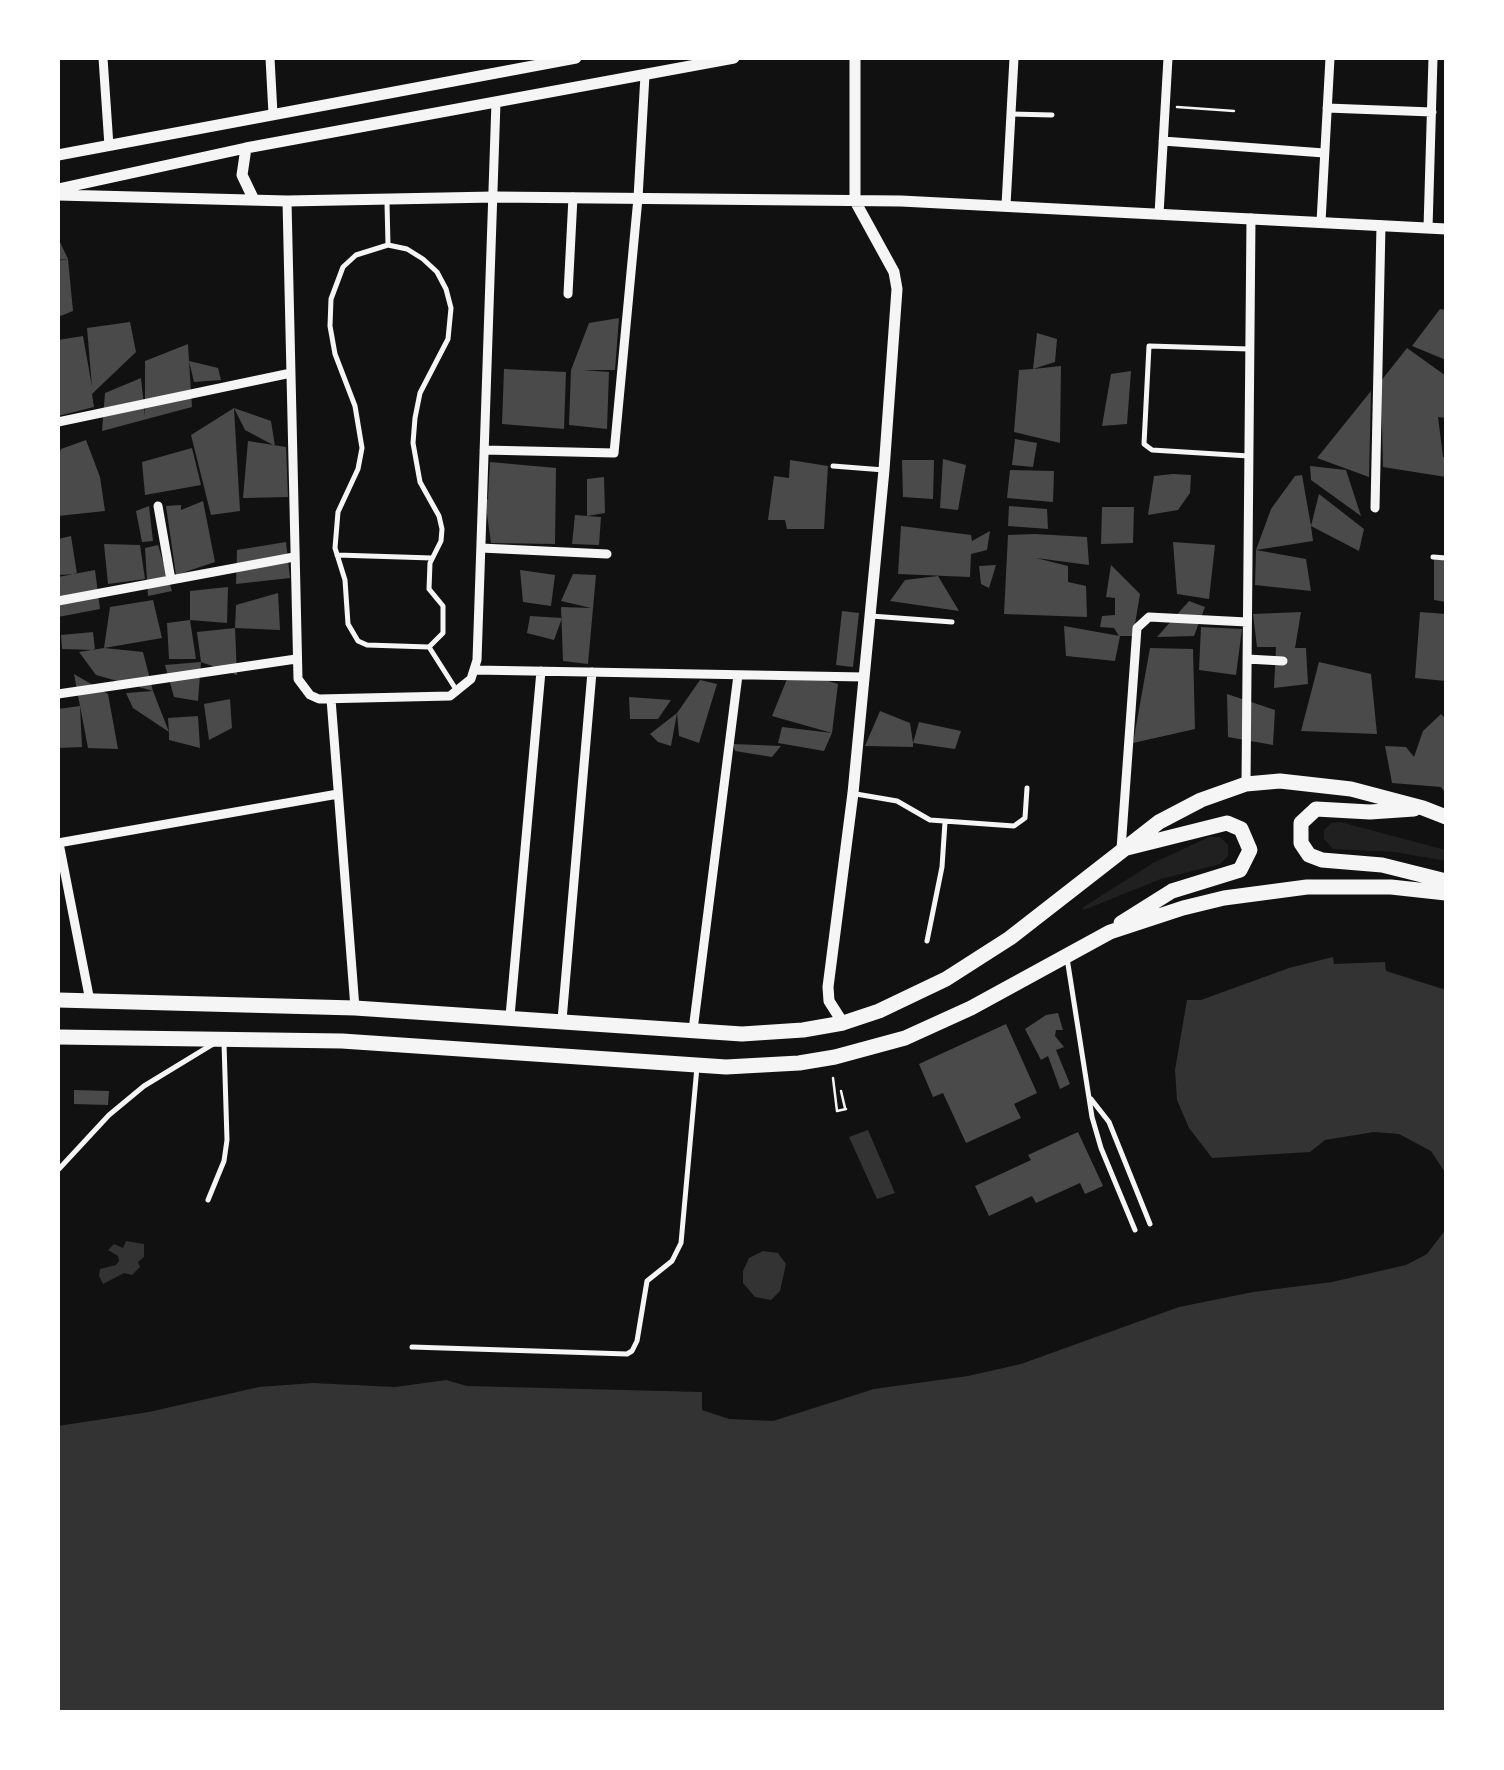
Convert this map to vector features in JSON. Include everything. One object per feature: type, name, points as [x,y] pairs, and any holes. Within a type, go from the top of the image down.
[{"type":"highway","points":[[58,1000],[355,1008],[777,1033],[843,1023],[913,996],[978,960],[1159,822],[1201,800],[1246,784],[1316,784],[1385,796],[1446,817]]},
{"type":"highway","points":[[1423,808],[1370,812],[1323,807],[1310,812],[1302,823],[1301,844],[1309,855],[1322,860],[1382,865],[1446,881]]},
{"type":"highway","points":[[1110,932],[1172,891],[1240,870],[1250,850],[1241,829],[1226,823],[1121,850]]},
{"type":"highway","points":[[58,1037],[458,1047],[697,1065],[799,1063],[870,1049],[938,1024],[1110,932],[1183,908],[1266,891],[1349,885],[1446,893]]},
{"type":"street","points":[[103,58],[109,146]]},
{"type":"street","points":[[270,58],[273,114]]},
{"type":"street","points":[[58,155],[507,64],[576,58]]},
{"type":"street","points":[[58,192],[246,148],[734,58]]},
{"type":"street","points":[[843,1023],[829,1001],[828,987],[853,793],[897,289],[894,272],[856,201],[856,58]]},
{"type":"street","points":[[1006,205],[1014,58]]},
{"type":"street","points":[[1159,214],[1168,58]]},
{"type":"street","points":[[1321,222],[1330,58]]},
{"type":"street","points":[[1428,228],[1433,58]]},
{"type":"street","points":[[484,450],[614,452],[638,198],[645,75]]},
{"type":"street","points":[[286,201],[298,679],[302,688],[319,698],[440,698],[458,692],[475,670],[496,102]]},
{"type":"street","points":[[1326,108],[1432,112]]},
{"type":"street","points":[[1164,142],[1324,153]]},
{"type":"street","points":[[246,148],[242,175],[254,200]]},
{"type":"street","points":[[58,192],[286,201],[494,197],[856,201],[1006,205],[1446,229]]},
{"type":"street","points":[[568,294],[573,198]]},
{"type":"street","points":[[1246,784],[1250,218]]},
{"type":"street","points":[[1375,508],[1380,226]]},
{"type":"street","points":[[58,422],[291,373]]},
{"type":"street","points":[[158,506],[171,580]]},
{"type":"street","points":[[481,548],[607,554]]},
{"type":"street","points":[[58,602],[294,557]]},
{"type":"street","points":[[1121,850],[1136,628],[1150,617],[1247,622]]},
{"type":"street","points":[[58,694],[296,659]]},
{"type":"street","points":[[1247,659],[1282,661]]},
{"type":"street","points":[[475,670],[864,677]]},
{"type":"street","points":[[510,1016],[541,672]]},
{"type":"street","points":[[562,1020],[592,672]]},
{"type":"street","points":[[693,1030],[738,675]]},
{"type":"street","points":[[331,699],[355,1008]]},
{"type":"street","points":[[90,1000],[58,843],[338,794]]},
{"type":"lane","points":[[1011,114],[1052,115]]},
{"type":"lane","points":[[387,199],[388,244]]},
{"type":"lane","points":[[388,244],[407,249],[437,272],[450,308],[448,338],[420,393],[415,418],[417,468],[442,528],[441,541],[432,558],[429,589],[444,611],[443,633],[429,648],[358,641],[348,624],[345,580],[337,555],[335,524],[358,469],[362,448],[358,416],[335,354],[331,299],[335,282],[356,255],[388,244]]},
{"type":"lane","points":[[1248,456],[1152,450],[1144,444],[1149,346],[1249,349]]},
{"type":"lane","points":[[833,466],[884,470]]},
{"type":"lane","points":[[337,555],[432,558]]},
{"type":"lane","points":[[1433,557],[1446,558]]},
{"type":"lane","points":[[870,616],[952,622]]},
{"type":"lane","points":[[429,648],[458,692]]},
{"type":"lane","points":[[853,793],[897,801],[924,818],[1019,825],[1026,818],[1026,788]]},
{"type":"lane","points":[[927,941],[942,867],[945,822]]},
{"type":"lane","points":[[1066,954],[1101,1148],[1135,1230]]},
{"type":"lane","points":[[58,1170],[110,1115],[144,1086],[174,1064],[224,1039],[227,1140],[208,1200]]},
{"type":"lane","points":[[412,1348],[627,1354],[632,1351],[647,1282],[672,1261],[681,1244],[697,1065]]},
{"type":"lane","points":[[1091,1099],[1109,1122],[1150,1224]]},
{"type":"path","points":[[1165,106],[1234,111]]},
{"type":"path","points":[[833,1078],[837,1111],[846,1109],[842,1091]]},
{"type":"shaded area","points":[[1340,822],[1446,850],[1446,861],[1395,852],[1333,849],[1324,839],[1324,830],[1331,823]]},
{"type":"shaded area","points":[[1209,837],[1220,837],[1228,845],[1228,856],[1220,864],[1161,879],[1082,908],[1153,863]]},
{"type":"shaded area","points":[[1333,957],[1334,964],[1385,962],[1386,971],[1446,990],[1446,1174],[1431,1151],[1399,1134],[1374,1132],[1325,1140],[1310,1152],[1212,1158],[1189,1128],[1177,1100],[1175,1070],[1187,1000],[1201,1000],[1289,968]]},
{"type":"shaded area","points":[[868,1130],[895,1193],[877,1199],[849,1137]]},
{"type":"shaded area","points":[[1446,1229],[1446,1712],[58,1712],[58,1426],[149,1412],[259,1387],[313,1383],[395,1387],[446,1380],[467,1386],[702,1392],[702,1410],[729,1419],[773,1421],[874,1389],[1021,1364],[1179,1307],[1332,1282],[1406,1265],[1427,1254]]},
{"type":"shaded area","points":[[126,1241],[144,1244],[140,1267],[132,1275],[124,1273],[103,1284],[100,1269],[119,1261],[108,1250],[114,1244],[123,1248]]},
{"type":"shaded area","points":[[763,1251],[778,1253],[786,1264],[780,1291],[771,1300],[755,1297],[743,1283],[749,1258]]},
{"type":"building","points":[[58,238],[68,259],[58,260]]},
{"type":"building","points":[[68,259],[73,311],[58,317],[58,261]]},
{"type":"building","points":[[1440,309],[1446,310],[1446,360],[1412,346]]},
{"type":"building","points":[[619,318],[615,370],[583,370],[609,372],[607,429],[569,425],[571,370],[589,323]]},
{"type":"building","points":[[130,322],[136,352],[92,394],[94,407],[58,416],[58,340],[83,336],[92,387],[87,328]]},
{"type":"building","points":[[1037,333],[1057,339],[1055,362],[1033,369]]},
{"type":"building","points":[[188,344],[192,407],[102,431],[105,393],[141,378],[145,416],[145,361]]},
{"type":"building","points":[[1407,348],[1446,376],[1446,418],[1438,417],[1446,477],[1383,467],[1381,381]]},
{"type":"building","points":[[189,361],[218,368],[221,380],[194,382]]},
{"type":"building","points":[[1061,366],[1060,443],[1014,432],[1019,370]]},
{"type":"building","points":[[504,369],[566,372],[564,429],[502,424]]},
{"type":"building","points":[[1131,371],[1127,424],[1102,426],[1111,374]]},
{"type":"building","points":[[1371,391],[1369,477],[1317,458]]},
{"type":"building","points":[[234,408],[271,421],[275,446],[245,430]]},
{"type":"building","points":[[234,408],[240,511],[211,515],[191,435]]},
{"type":"building","points":[[1015,439],[1037,443],[1033,467],[1012,465]]},
{"type":"building","points":[[86,440],[100,477],[105,511],[58,516],[61,449]]},
{"type":"building","points":[[248,441],[286,447],[288,497],[243,498]]},
{"type":"building","points":[[192,448],[201,485],[145,495],[142,462]]},
{"type":"building","points":[[943,459],[966,465],[958,510],[940,508]]},
{"type":"building","points":[[790,460],[828,466],[824,529],[787,529],[785,520],[768,520],[774,476],[789,478]]},
{"type":"building","points":[[902,460],[934,460],[933,499],[903,497]]},
{"type":"building","points":[[490,462],[556,468],[555,544],[491,543],[485,500]]},
{"type":"building","points":[[1310,466],[1346,470],[1361,516],[1311,480]]},
{"type":"building","points":[[1010,470],[1054,471],[1053,502],[1007,498]]},
{"type":"building","points":[[1191,475],[1190,493],[1178,510],[1148,515],[1154,476]]},
{"type":"building","points":[[1302,475],[1313,541],[1256,550],[1271,509],[1295,476]]},
{"type":"building","points":[[604,477],[605,513],[587,516],[587,479]]},
{"type":"building","points":[[1319,494],[1364,529],[1359,551],[1311,526]]},
{"type":"building","points":[[203,501],[215,562],[176,575],[166,506],[181,505],[181,510]]},
{"type":"building","points":[[149,506],[153,541],[142,542],[136,511]]},
{"type":"building","points":[[1009,506],[1047,509],[1048,529],[1008,526]]},
{"type":"building","points":[[1102,507],[1134,507],[1133,543],[1101,544]]},
{"type":"building","points":[[575,515],[601,517],[599,545],[572,544]]},
{"type":"building","points":[[901,526],[971,535],[972,541],[990,531],[987,550],[971,554],[970,577],[898,574]]},
{"type":"building","points":[[1008,535],[1087,537],[1089,565],[1036,558],[1068,566],[1068,582],[1086,586],[1087,617],[1004,614]]},
{"type":"building","points":[[71,536],[77,574],[58,575],[58,539]]},
{"type":"building","points":[[286,542],[290,578],[236,584],[237,550]]},
{"type":"building","points":[[1173,542],[1215,545],[1209,599],[1177,594]]},
{"type":"building","points":[[104,544],[140,545],[145,579],[108,584]]},
{"type":"building","points":[[158,545],[172,591],[148,596],[145,548]]},
{"type":"building","points":[[1256,550],[1306,559],[1311,591],[1255,585]]},
{"type":"building","points":[[1434,559],[1446,560],[1446,602],[1434,600]]},
{"type":"building","points":[[996,565],[989,588],[981,584],[979,566]]},
{"type":"building","points":[[1111,565],[1140,594],[1133,636],[1119,636],[1114,628],[1100,627],[1102,616],[1115,615],[1115,598],[1106,597]]},
{"type":"building","points":[[95,570],[100,609],[58,617],[58,577]]},
{"type":"building","points":[[520,570],[555,575],[551,606],[523,602]]},
{"type":"building","points":[[573,574],[596,575],[588,664],[563,661],[561,607],[591,608],[561,601]]},
{"type":"building","points":[[938,576],[959,611],[890,601],[905,580]]},
{"type":"building","points":[[228,587],[227,623],[190,620],[190,591]]},
{"type":"building","points":[[278,593],[280,630],[235,628],[236,605]]},
{"type":"building","points":[[153,600],[162,638],[104,648],[110,607]]},
{"type":"building","points":[[1189,601],[1205,607],[1194,636],[1157,637]]},
{"type":"building","points":[[842,611],[859,613],[853,667],[836,665]]},
{"type":"building","points":[[1301,612],[1295,648],[1306,648],[1308,684],[1274,688],[1276,647],[1257,647],[1253,614]]},
{"type":"building","points":[[1420,612],[1446,614],[1446,681],[1415,678]]},
{"type":"building","points":[[530,616],[562,618],[554,640],[527,633]]},
{"type":"building","points":[[190,620],[196,659],[169,659],[167,623]]},
{"type":"building","points":[[1064,626],[1120,636],[1115,661],[1066,656]]},
{"type":"building","points":[[1201,627],[1242,629],[1236,675],[1199,670]]},
{"type":"building","points":[[235,628],[237,675],[201,662],[197,632]]},
{"type":"building","points":[[93,632],[95,650],[62,649],[61,635]]},
{"type":"building","points":[[104,648],[143,652],[153,691],[96,675],[79,652]]},
{"type":"building","points":[[1150,648],[1193,649],[1195,729],[1133,743]]},
{"type":"building","points":[[201,662],[198,701],[174,697],[165,665]]},
{"type":"building","points":[[1319,662],[1371,674],[1377,734],[1301,731]]},
{"type":"building","points":[[74,674],[108,694],[118,749],[88,748]]},
{"type":"building","points":[[787,679],[822,679],[838,684],[832,733],[772,716]]},
{"type":"building","points":[[700,680],[717,684],[699,743],[679,736],[677,713]]},
{"type":"building","points":[[153,691],[169,732],[133,708],[126,693]]},
{"type":"building","points":[[1227,694],[1275,710],[1273,745],[1228,737]]},
{"type":"building","points":[[629,697],[671,700],[658,719],[630,719]]},
{"type":"building","points":[[230,699],[232,728],[209,740],[204,704]]},
{"type":"building","points":[[80,706],[82,747],[58,748],[58,709]]},
{"type":"building","points":[[880,711],[910,723],[913,747],[865,746]]},
{"type":"building","points":[[677,713],[671,746],[658,742],[650,734]]},
{"type":"building","points":[[1441,714],[1446,719],[1446,794],[1441,787],[1392,783],[1385,746],[1406,747],[1414,757],[1423,731]]},
{"type":"building","points":[[198,716],[200,748],[169,740],[168,718]]},
{"type":"building","points":[[919,722],[961,731],[955,749],[913,743]]},
{"type":"building","points":[[782,727],[832,733],[824,751],[778,743]]},
{"type":"building","points":[[733,744],[781,746],[772,757],[735,751]]},
{"type":"building","points":[[1058,1013],[1063,1030],[1056,1030],[1055,1036],[1064,1047],[1056,1050],[1070,1084],[1060,1089],[1048,1056],[1041,1060],[1025,1029],[1046,1015]]},
{"type":"building","points":[[1006,1024],[1037,1093],[1014,1104],[1021,1118],[966,1143],[943,1093],[933,1097],[919,1064]]},
{"type":"building","points":[[74,1090],[109,1091],[108,1105],[74,1104]]},
{"type":"building","points":[[1078,1132],[1103,1186],[1085,1194],[1080,1183],[1036,1203],[1032,1196],[989,1216],[975,1186]]}]
